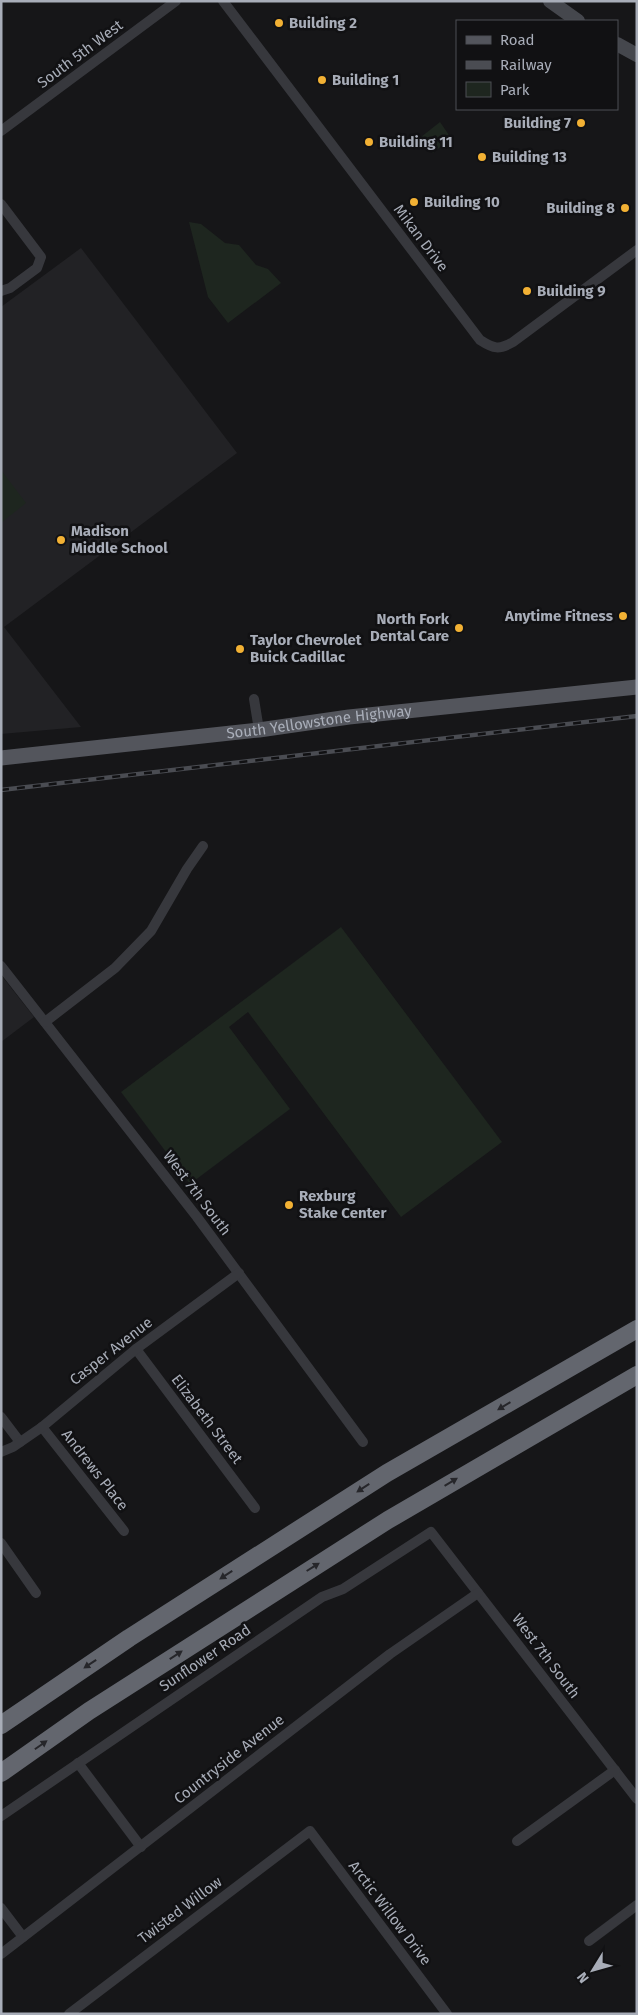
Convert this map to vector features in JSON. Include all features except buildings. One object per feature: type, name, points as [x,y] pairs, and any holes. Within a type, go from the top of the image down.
[{"type":"highway","points":[[534,1388],[637,1320]]},
{"type":"highway","points":[[1,1725],[128,1638],[387,1473],[637,1329]]},
{"type":"highway","points":[[1,1773],[89,1711],[365,1534],[637,1375]]},
{"type":"main road","name":"South Yellowstone Highway","points":[[1,758],[259,730],[358,716],[637,688]]},
{"type":"street","name":"South 5th West","points":[[1,132],[176,1]]},
{"type":"street","name":"Mikan Drive","points":[[223,1],[480,340],[490,346],[502,348],[513,342],[637,250]]},
{"type":"street","points":[[550,1],[577,20]]},
{"type":"street","points":[[618,45],[637,55]]},
{"type":"street","points":[[1,291],[10,288],[37,268],[41,257],[2,206]]},
{"type":"street","points":[[254,699],[259,730]]},
{"type":"street","points":[[45,1022],[115,968],[151,931],[187,869],[203,846]]},
{"type":"street","name":"West 7th South","points":[[1,966],[184,1200],[363,1442]]},
{"type":"street","name":"Casper Avenue","points":[[1,1452],[42,1427],[136,1349],[239,1273]]},
{"type":"street","name":"Elizabeth Street","points":[[136,1349],[255,1508]]},
{"type":"street","points":[[1,1417],[20,1442]]},
{"type":"street","name":"Andrews Place","points":[[42,1427],[124,1531]]},
{"type":"street","name":"West 7th South","points":[[431,1532],[637,1799]]},
{"type":"street","name":"Sunflower Road","points":[[1,1816],[322,1597],[343,1589],[431,1532]]},
{"type":"street","points":[[1,1543],[36,1593]]},
{"type":"street","name":"Countryside Avenue","points":[[1,1954],[390,1654],[478,1593]]},
{"type":"street","points":[[78,1764],[141,1847]]},
{"type":"street","points":[[517,1841],[615,1770]]},
{"type":"street","name":"Twisted Willow","points":[[69,2014],[310,1831]]},
{"type":"street","name":"Arctic Willow Drive","points":[[310,1831],[447,2014]]},
{"type":"street","points":[[589,1941],[637,1905]]},
{"type":"street","points":[[1,1908],[23,1937]]},
{"type":"shaded area","name":"Madison Middle School","points":[[81,248],[237,453],[4,627],[81,727],[1,734],[1,307]]},
{"type":"shaded area","points":[[1,975],[34,1017],[1,1042]]},
{"type":"green space","points":[[440,122],[451,138],[433,153],[421,137]]},
{"type":"green space","points":[[189,222],[201,224],[225,243],[239,245],[256,265],[268,269],[281,283],[228,323],[208,297]]},
{"type":"green space","points":[[1,470],[26,503],[1,523]]},
{"type":"green space","points":[[341,927],[502,1142],[401,1217],[248,1012],[229,1027],[290,1109],[190,1184],[121,1092]]},
{"type":"railway","points":[[1,790],[637,716]]},
{"type":"place","name":"Building 2","points":[[279,23]]},
{"type":"place","name":"Building 1","points":[[322,80]]},
{"type":"place","name":"Building 7","points":[[581,123]]},
{"type":"place","name":"Building 11","points":[[369,142]]},
{"type":"place","name":"Building 13","points":[[482,157]]},
{"type":"place","name":"Building 10","points":[[414,202]]},
{"type":"place","name":"Building 8","points":[[625,208]]},
{"type":"place","name":"Building 9","points":[[527,291]]},
{"type":"place","name":"Madison Middle School","points":[[61,540]]},
{"type":"place","name":"Anytime Fitness","points":[[623,616]]},
{"type":"place","name":"North Fork Dental Care","points":[[459,628]]},
{"type":"place","name":"Taylor Chevrolet Buick Cadillac","points":[[240,649]]},
{"type":"place","name":"Rexburg Stake Center","points":[[289,1205]]}]
